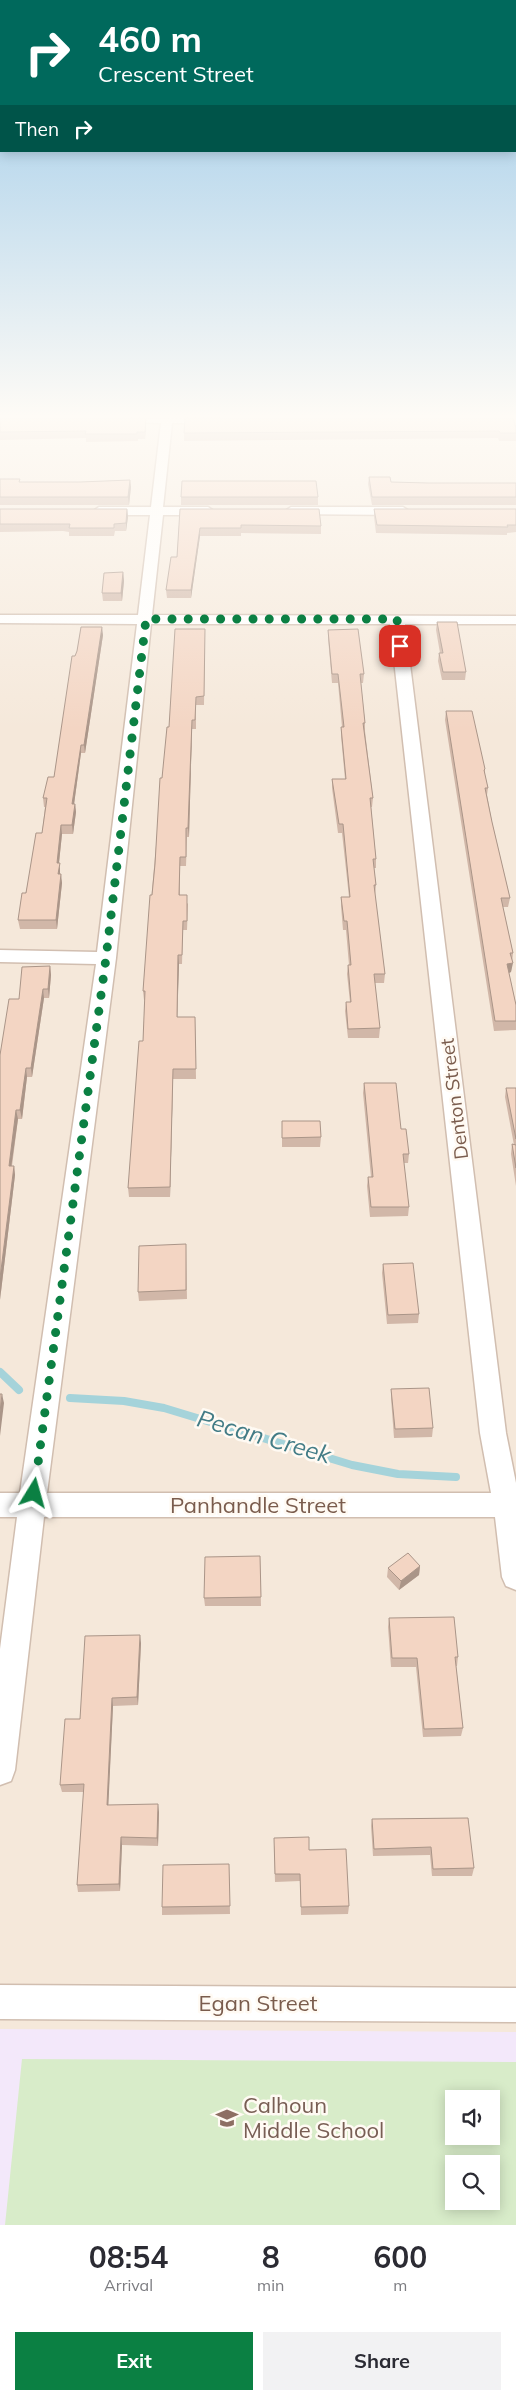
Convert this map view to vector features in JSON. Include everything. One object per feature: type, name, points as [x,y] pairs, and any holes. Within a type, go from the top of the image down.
[{"type":"street","points":[[0,1770],[32,1506],[106,958],[146,619],[154,522]]},
{"type":"street","points":[[0,619],[516,620]]},
{"type":"street","name":"Denton Street","points":[[397,619],[493,1433],[511,1505],[516,1577]]},
{"type":"street","points":[[0,956],[106,958]]},
{"type":"street","name":"Panhandle Street","points":[[0,1505],[511,1505]]},
{"type":"street","name":"Egan Street","points":[[0,2002],[516,2005]]},
{"type":"shaded area","points":[[0,522],[516,522],[516,2225],[0,2225]]},
{"type":"shaded area","name":"Calhoun Middle School","points":[[0,2029],[516,2032],[516,2225],[0,2225]]},
{"type":"green space","name":"Calhoun Middle School","points":[[22,2059],[516,2062],[516,2225],[5,2225]]},
{"type":"building","points":[[0,522],[126,522],[114,524],[114,528],[69,528],[70,524],[0,524]]},
{"type":"building","points":[[179,522],[321,522],[321,526],[241,525],[241,528],[200,528],[191,590],[166,590],[171,557],[177,557]]},
{"type":"building","points":[[376,522],[516,522],[516,525],[507,525],[508,527],[377,525]]},
{"type":"building","points":[[123,572],[121,593],[102,593],[104,573]]},
{"type":"building","points":[[437,622],[457,622],[466,672],[443,672],[439,653],[443,653]]},
{"type":"building","points":[[81,627],[102,627],[84,745],[81,745],[72,804],[75,804],[72,825],[61,825],[57,863],[60,863],[58,874],[61,874],[56,920],[18,920],[22,893],[26,893],[36,833],[42,833],[47,798],[43,798],[48,777],[54,777],[72,656],[75,656],[77,651]]},
{"type":"building","points":[[175,629],[205,629],[204,696],[196,697],[195,720],[192,720],[186,857],[180,857],[179,895],[187,895],[187,921],[183,921],[182,955],[178,955],[177,1017],[195,1017],[196,1069],[173,1069],[170,1187],[128,1188],[139,1041],[143,1041],[145,991],[143,991],[150,895],[152,895],[155,864],[160,778],[162,778],[167,727],[169,727]]},
{"type":"building","points":[[358,629],[364,674],[360,674],[365,723],[363,723],[373,798],[370,798],[376,859],[373,859],[376,885],[374,885],[385,974],[374,974],[380,1028],[348,1029],[346,1002],[351,1002],[348,965],[351,965],[347,921],[344,921],[341,897],[350,897],[343,824],[339,824],[332,779],[346,779],[341,727],[344,727],[338,674],[332,674],[328,630]]},
{"type":"building","points":[[446,711],[472,711],[485,769],[488,788],[485,788],[510,898],[501,898],[513,953],[510,953],[513,963],[507,964],[516,1005],[516,1021],[495,1021]]},
{"type":"building","points":[[50,966],[48,989],[43,989],[31,1068],[26,1068],[20,1110],[16,1110],[9,1166],[14,1166],[0,1278],[0,1055],[9,999],[19,999],[22,967]]},
{"type":"building","points":[[364,1083],[396,1083],[401,1129],[406,1129],[409,1154],[403,1154],[409,1207],[371,1207],[368,1177],[373,1177]]},
{"type":"building","points":[[506,1088],[516,1088],[516,1139]]},
{"type":"building","points":[[282,1121],[320,1121],[321,1137],[282,1138]]},
{"type":"building","points":[[512,1144],[516,1145],[516,1168]]},
{"type":"building","points":[[186,1244],[186,1290],[138,1292],[139,1246]]},
{"type":"building","points":[[413,1263],[419,1314],[388,1315],[383,1264]]},
{"type":"building","points":[[429,1388],[433,1428],[395,1429],[391,1389]]},
{"type":"building","points":[[0,1394],[2,1394],[0,1412]]},
{"type":"building","points":[[408,1553],[420,1566],[401,1581],[388,1568]]},
{"type":"building","points":[[260,1556],[261,1597],[204,1598],[205,1557]]},
{"type":"building","points":[[454,1617],[458,1657],[455,1657],[463,1728],[424,1729],[417,1658],[392,1658],[389,1618]]},
{"type":"building","points":[[140,1635],[137,1697],[112,1698],[107,1805],[158,1804],[157,1838],[121,1837],[119,1884],[77,1885],[84,1784],[60,1785],[65,1719],[80,1719],[85,1636]]},
{"type":"building","points":[[468,1818],[474,1868],[433,1869],[431,1847],[374,1849],[372,1819]]},
{"type":"building","points":[[309,1837],[309,1850],[346,1849],[349,1906],[301,1907],[300,1874],[275,1874],[274,1838]]},
{"type":"building","points":[[229,1864],[230,1906],[162,1907],[163,1865]]},
{"type":"waterway","name":"Pecan Creek","points":[[0,1372],[19,1390]]},
{"type":"waterway","name":"Pecan Creek","points":[[70,1398],[124,1401],[164,1408],[352,1465],[398,1474],[456,1477]]},
{"type":"place","name":"Calhoun Middle School","points":[[227,2118]]},
{"type":"route","points":[[34,1493],[106,958],[146,619],[397,619],[400,646]]}]
